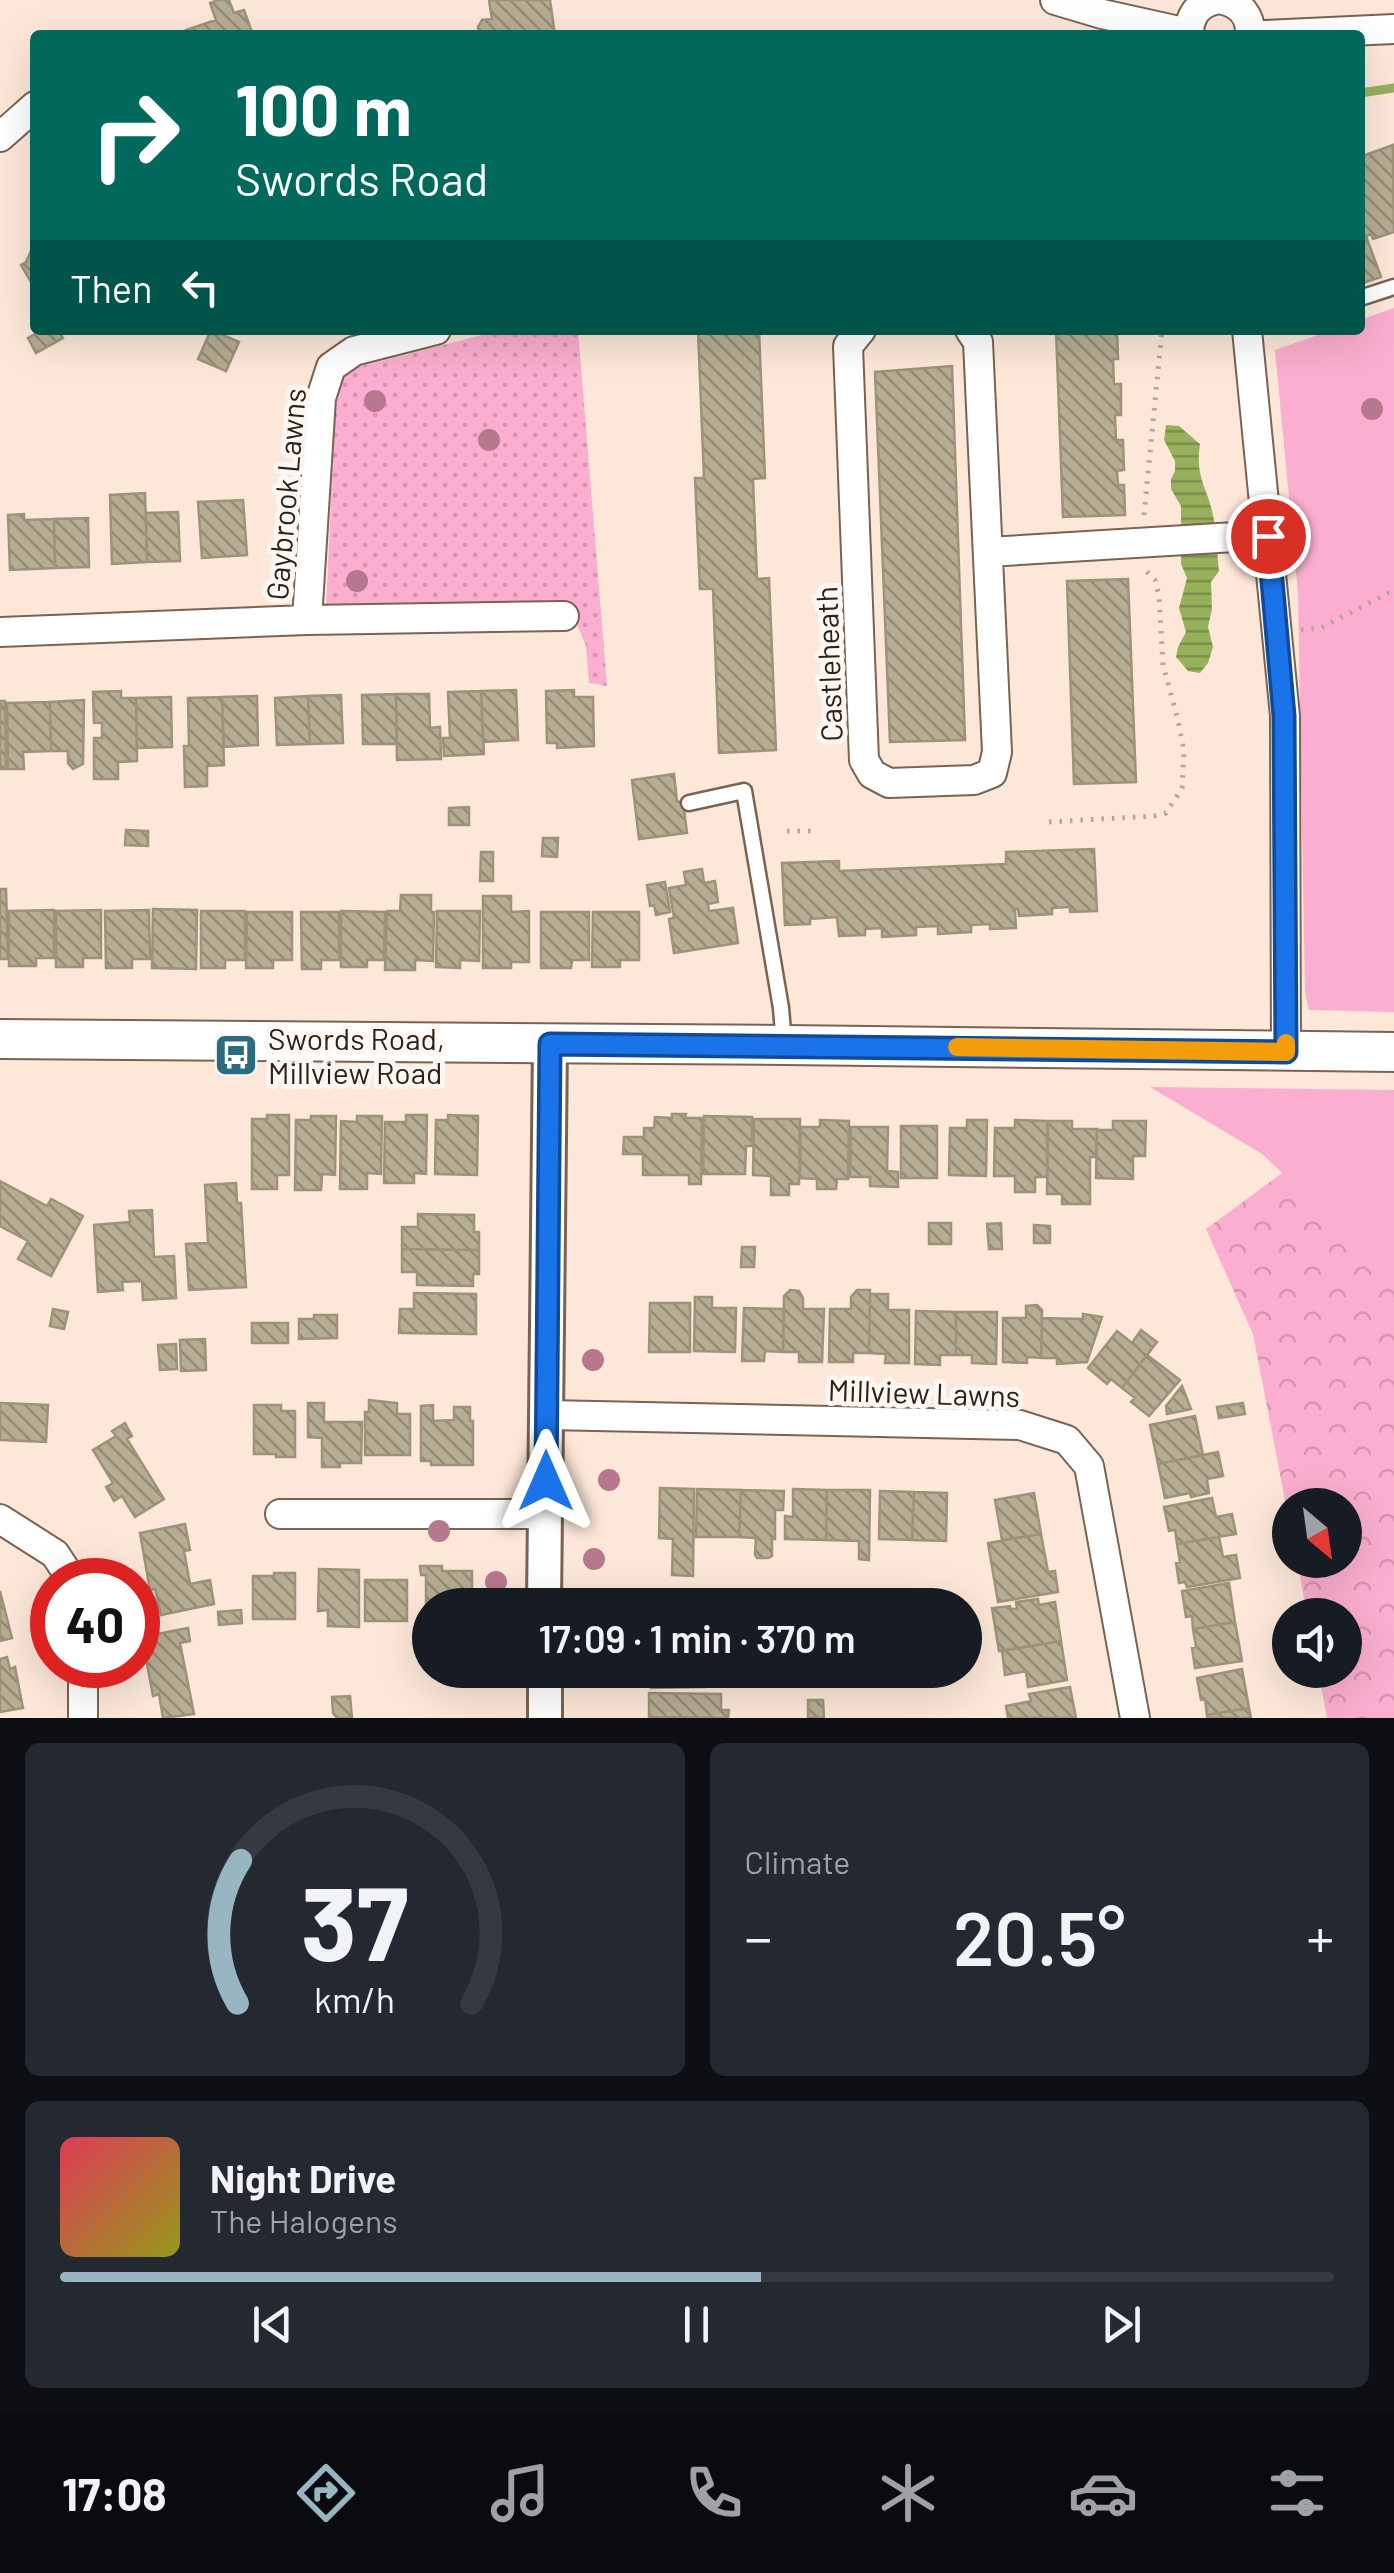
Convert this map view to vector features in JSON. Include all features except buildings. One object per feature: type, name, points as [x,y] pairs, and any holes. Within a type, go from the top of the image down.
[{"type":"main road","points":[[0,1039],[1390,1052]]},
{"type":"street","points":[[1055,0],[1171,30]]},
{"type":"street","points":[[1189,30],[1193,14],[1215,0]]},
{"type":"street","points":[[1223,0],[1243,10],[1249,30]]},
{"type":"street","points":[[1365,30],[1394,29]]},
{"type":"street","points":[[0,137],[30,110]]},
{"type":"street","name":"Gaybrook Lawns","points":[[307,620],[322,398],[331,367],[354,351],[416,335]]},
{"type":"street","name":"Castleheath","points":[[858,335],[848,346],[864,760],[872,774],[889,783],[974,780],[992,773],[997,752],[978,342],[973,335]]},
{"type":"street","points":[[1248,335],[1284,716],[1286,1052]]},
{"type":"street","points":[[988,552],[1268,536]]},
{"type":"street","name":"Gaybrook Lawns","points":[[0,632],[307,620],[564,616]]},
{"type":"street","points":[[544,1588],[550,1044]]},
{"type":"street","name":"Millview Lawns","points":[[547,1416],[1020,1424],[1067,1440],[1089,1466],[1135,1718]]},
{"type":"street","points":[[280,1514],[546,1514]]},
{"type":"street","points":[[0,1520],[58,1558]]},
{"type":"street","points":[[83,1688],[84,1718]]},
{"type":"street","points":[[545,1688],[545,1718]]},
{"type":"lane","points":[[1365,296],[1394,287]]},
{"type":"lane","points":[[689,803],[744,791],[784,1045]]},
{"type":"path","points":[[1049,822],[1166,813],[1182,788],[1184,752],[1163,665],[1158,596],[1155,580],[1144,569],[1156,542],[1162,335]]},
{"type":"path","points":[[1277,632],[1322,628],[1394,590]]},
{"type":"path","points":[[787,831],[818,831]]},
{"type":"green space","points":[[1394,308],[1394,1012],[1309,1010],[1305,993],[1298,593],[1275,350],[1318,335],[1365,335],[1365,318]]},
{"type":"green space","points":[[483,335],[578,335],[607,686],[589,683],[586,646],[570,608],[326,609],[336,390],[350,369]]},
{"type":"green space","points":[[1150,1087],[1394,1090],[1394,1276],[1262,1154]]},
{"type":"green space","points":[[1394,1128],[1394,1718],[1327,1718],[1321,1688],[1362,1688],[1362,1598],[1304,1598],[1300,1578],[1362,1578],[1362,1488],[1283,1488],[1253,1334],[1206,1229],[1289,1168]]},
{"type":"shaded area","points":[[1166,425],[1179,426],[1200,444],[1200,474],[1215,529],[1219,571],[1211,582],[1208,627],[1213,647],[1200,673],[1188,671],[1176,657],[1186,632],[1179,608],[1187,578],[1181,564],[1181,506],[1171,489],[1175,461],[1164,440]]},
{"type":"waterway","points":[[1365,92],[1394,88]]},
{"type":"slow traffic","points":[[957,1047],[1286,1052],[1286,1043]]},
{"type":"place","name":"Swords Road, Millview Road","points":[[236,1055]]},
{"type":"route","points":[[546,1481],[550,1044],[1286,1052],[1284,716],[1268,536]]}]
